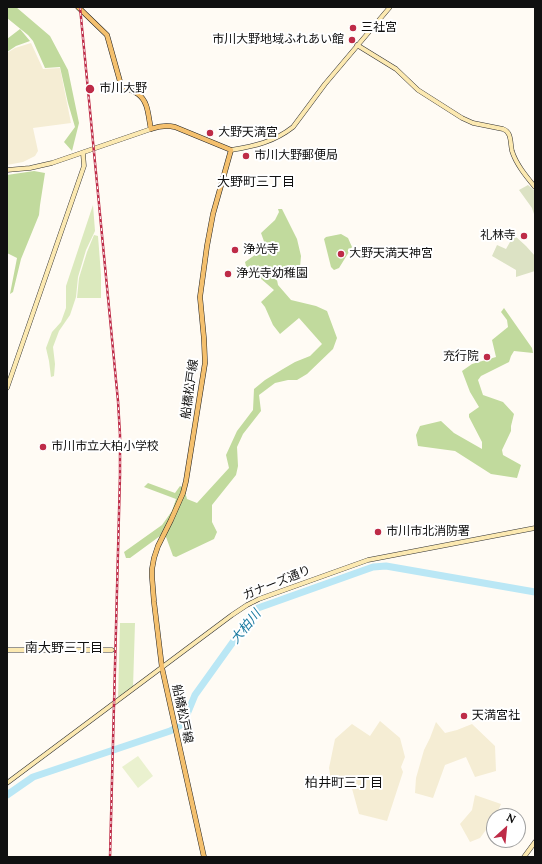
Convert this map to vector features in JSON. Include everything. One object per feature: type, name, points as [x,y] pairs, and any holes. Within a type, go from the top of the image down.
[{"type":"main road","points":[[78,7],[107,35],[121,85],[137,93],[143,99],[148,110],[151,128],[166,125],[175,127],[231,150]]},
{"type":"main road","name":"船橋松戸線","points":[[204,857],[162,668],[154,602],[152,569],[158,546],[172,520],[183,493],[186,481],[205,363],[200,297],[213,214],[231,150]]},
{"type":"street","points":[[231,150],[264,143],[276,138],[289,129],[390,7]]},
{"type":"street","points":[[357,45],[396,69],[418,90],[462,118],[473,123],[507,131],[515,159],[535,187]]},
{"type":"street","points":[[7,170],[40,166],[83,153],[151,128]]},
{"type":"street","points":[[7,388],[84,166],[83,153]]},
{"type":"street","name":"ガナーズ通り","points":[[7,783],[239,610],[259,599],[368,560],[535,528]]},
{"type":"street","points":[[7,650],[112,650]]},
{"type":"street","points":[[524,857],[535,842]]},
{"type":"shaded area","points":[[31,43],[43,69],[60,68],[71,123],[33,128],[38,151],[35,156],[23,162],[7,165],[7,53],[15,48]]},
{"type":"shaded area","points":[[380,721],[400,738],[405,757],[401,767],[403,772],[387,821],[359,814],[351,785],[332,787],[329,768],[335,739],[352,724],[370,736]]},
{"type":"shaded area","points":[[436,722],[445,733],[472,724],[495,746],[496,771],[475,777],[466,757],[445,765],[433,798],[415,793],[416,778],[424,750]]},
{"type":"shaded area","points":[[475,795],[501,804],[499,808],[486,808],[486,830],[480,838],[470,842],[460,824],[472,810]]},
{"type":"green space","points":[[7,7],[16,7],[50,36],[68,70],[79,123],[72,151],[64,142],[75,127],[60,67],[45,68],[33,41],[7,18]]},
{"type":"green space","points":[[20,29],[30,41],[16,46],[7,52],[7,39]]},
{"type":"green space","points":[[34,171],[45,173],[39,215],[21,259],[13,292],[10,294],[17,258],[7,253],[7,175]]},
{"type":"green space","points":[[528,185],[535,191],[535,217],[532,208],[519,190]]},
{"type":"green space","points":[[93,205],[95,231],[86,250],[78,277],[76,297],[70,315],[59,331],[53,347],[55,364],[54,376],[51,377],[46,348],[52,332],[61,322],[66,308],[66,286]]},
{"type":"green space","points":[[278,209],[282,209],[297,239],[301,256],[300,267],[279,277],[277,280],[278,285],[291,300],[316,306],[327,311],[337,338],[333,349],[307,374],[297,380],[288,380],[275,383],[259,395],[261,411],[243,434],[237,447],[238,466],[236,475],[212,505],[212,522],[217,532],[214,539],[176,557],[173,556],[166,537],[160,536],[130,558],[126,558],[124,552],[162,525],[172,511],[176,499],[144,487],[148,483],[175,493],[180,486],[184,488],[187,499],[197,503],[229,468],[226,455],[237,431],[253,410],[254,389],[283,369],[310,356],[322,344],[299,318],[280,334],[273,325],[265,307],[261,302],[274,290],[246,266],[245,262],[266,247],[261,233],[275,220],[279,212]]},
{"type":"green space","points":[[341,234],[348,238],[352,247],[339,268],[334,270],[331,267],[324,239],[326,237]]},
{"type":"green space","points":[[94,235],[98,236],[101,298],[77,298],[79,278]]},
{"type":"green space","points":[[514,235],[535,256],[535,271],[516,277],[516,270],[492,256],[497,245],[506,249]]},
{"type":"green space","points":[[504,308],[532,348],[533,353],[514,351],[509,362],[481,376],[478,380],[483,395],[503,402],[514,414],[511,431],[502,450],[503,455],[521,465],[517,478],[491,474],[455,451],[418,446],[416,435],[420,426],[441,421],[454,433],[482,449],[482,442],[469,417],[469,414],[479,407],[470,392],[462,371],[472,364],[496,357],[492,340],[508,327],[507,320],[501,312]]},
{"type":"green space","points":[[120,623],[135,623],[133,688],[118,699]]},
{"type":"green space","points":[[138,756],[153,776],[138,788],[122,767]]},
{"type":"waterway","name":"大柏川","points":[[7,795],[33,777],[170,731],[183,724],[195,695],[252,614],[258,608],[373,567],[386,566],[535,592]]},
{"type":"railway","points":[[80,7],[120,435],[110,857]]},
{"type":"place","name":"三社宮","points":[[353,28]]},
{"type":"place","name":"市川大野地域ふれあい館","points":[[352,40]]},
{"type":"place","name":"市川大野","points":[[90,89]]},
{"type":"place","name":"大野天満宮","points":[[210,133]]},
{"type":"place","name":"市川大野郵便局","points":[[246,156]]},
{"type":"place","name":"礼林寺","points":[[524,236]]},
{"type":"place","name":"浄光寺","points":[[235,250]]},
{"type":"place","name":"大野天満天神宮","points":[[341,254]]},
{"type":"place","name":"浄光寺幼稚園","points":[[228,274]]},
{"type":"place","name":"充行院","points":[[487,357]]},
{"type":"place","name":"市川市立大柏小学校","points":[[43,447]]},
{"type":"place","name":"市川市北消防署","points":[[378,532]]},
{"type":"place","name":"天満宮社","points":[[464,716]]},
{"type":"district","name":"大野町三丁目","points":[[256,182]]},
{"type":"district","name":"南大野三丁目","points":[[64,648]]},
{"type":"district","name":"柏井町三丁目","points":[[344,783]]}]
